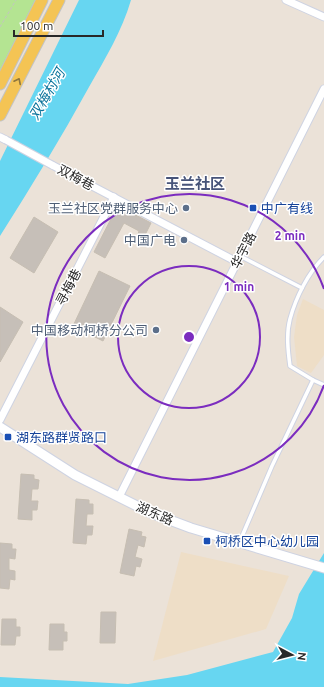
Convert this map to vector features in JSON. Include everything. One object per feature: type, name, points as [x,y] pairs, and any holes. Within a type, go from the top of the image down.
[{"type":"main road","points":[[0,84],[42,0]]},
{"type":"main road","points":[[0,115],[59,0]]},
{"type":"street","points":[[286,0],[324,17]]},
{"type":"street","name":"华宇路","points":[[119,497],[324,89]]},
{"type":"street","name":"双梅巷","points":[[3,139],[114,197],[239,259]]},
{"type":"street","name":"寻梅巷","points":[[0,420],[114,197]]},
{"type":"street","name":"湖东路","points":[[0,426],[75,474],[151,513],[324,568]]},
{"type":"lane","points":[[324,257],[302,288],[289,320],[290,366],[324,385]]},
{"type":"lane","points":[[239,259],[302,288]]},
{"type":"lane","points":[[239,542],[272,466],[313,380]]},
{"type":"path","points":[[0,27],[16,0]]},
{"type":"shaded area","points":[[303,299],[324,310],[324,355],[311,373],[297,366],[294,337],[297,315]]},
{"type":"shaded area","points":[[181,552],[289,576],[266,629],[153,661]]},
{"type":"green space","points":[[0,0],[37,0],[0,75]]},
{"type":"water","name":"双梅村河","points":[[79,0],[131,0],[123,23],[107,55],[57,144],[0,236],[0,161]]},
{"type":"water","points":[[324,553],[324,687],[0,687],[0,677],[128,684],[187,675],[273,652],[292,618],[299,594]]},
{"type":"building","points":[[124,209],[151,223],[144,237],[138,234],[139,231],[124,223],[105,258],[94,252],[115,211],[121,214]]},
{"type":"building","points":[[34,217],[58,232],[34,273],[10,258]]},
{"type":"building","points":[[99,271],[130,286],[103,341],[73,326]]},
{"type":"building","points":[[0,307],[23,322],[0,362]]},
{"type":"building","points":[[21,474],[34,475],[34,479],[39,480],[38,489],[32,489],[31,501],[38,501],[37,510],[32,510],[32,520],[18,519]]},
{"type":"building","points":[[76,499],[89,500],[89,504],[93,504],[93,514],[87,514],[86,526],[93,526],[92,535],[87,535],[86,544],[73,543]]},
{"type":"building","points":[[129,529],[142,532],[141,536],[146,537],[144,547],[138,545],[135,557],[142,559],[140,567],[136,566],[134,576],[120,573]]},
{"type":"building","points":[[0,543],[12,544],[12,549],[16,549],[15,559],[9,558],[9,570],[15,571],[15,580],[10,579],[9,589],[0,588]]},
{"type":"building","points":[[101,612],[116,612],[115,643],[100,643]]},
{"type":"building","points":[[2,619],[16,619],[16,627],[20,627],[20,636],[16,636],[15,645],[1,645]]},
{"type":"building","points":[[50,624],[64,624],[64,632],[67,632],[67,641],[63,641],[63,650],[49,650]]},
{"type":"place","name":"玉兰社区党群服务中心","points":[[186,208]]},
{"type":"place","name":"中广有线","points":[[253,208]]},
{"type":"place","name":"中国广电","points":[[184,240]]},
{"type":"place","name":"中国移动柯桥分公司","points":[[156,330]]},
{"type":"place","name":"湖东路群贤路口","points":[[8,437]]},
{"type":"place","name":"柯桥区中心幼儿园","points":[[207,541]]},
{"type":"district","name":"玉兰社区","points":[[195,183]]}]
